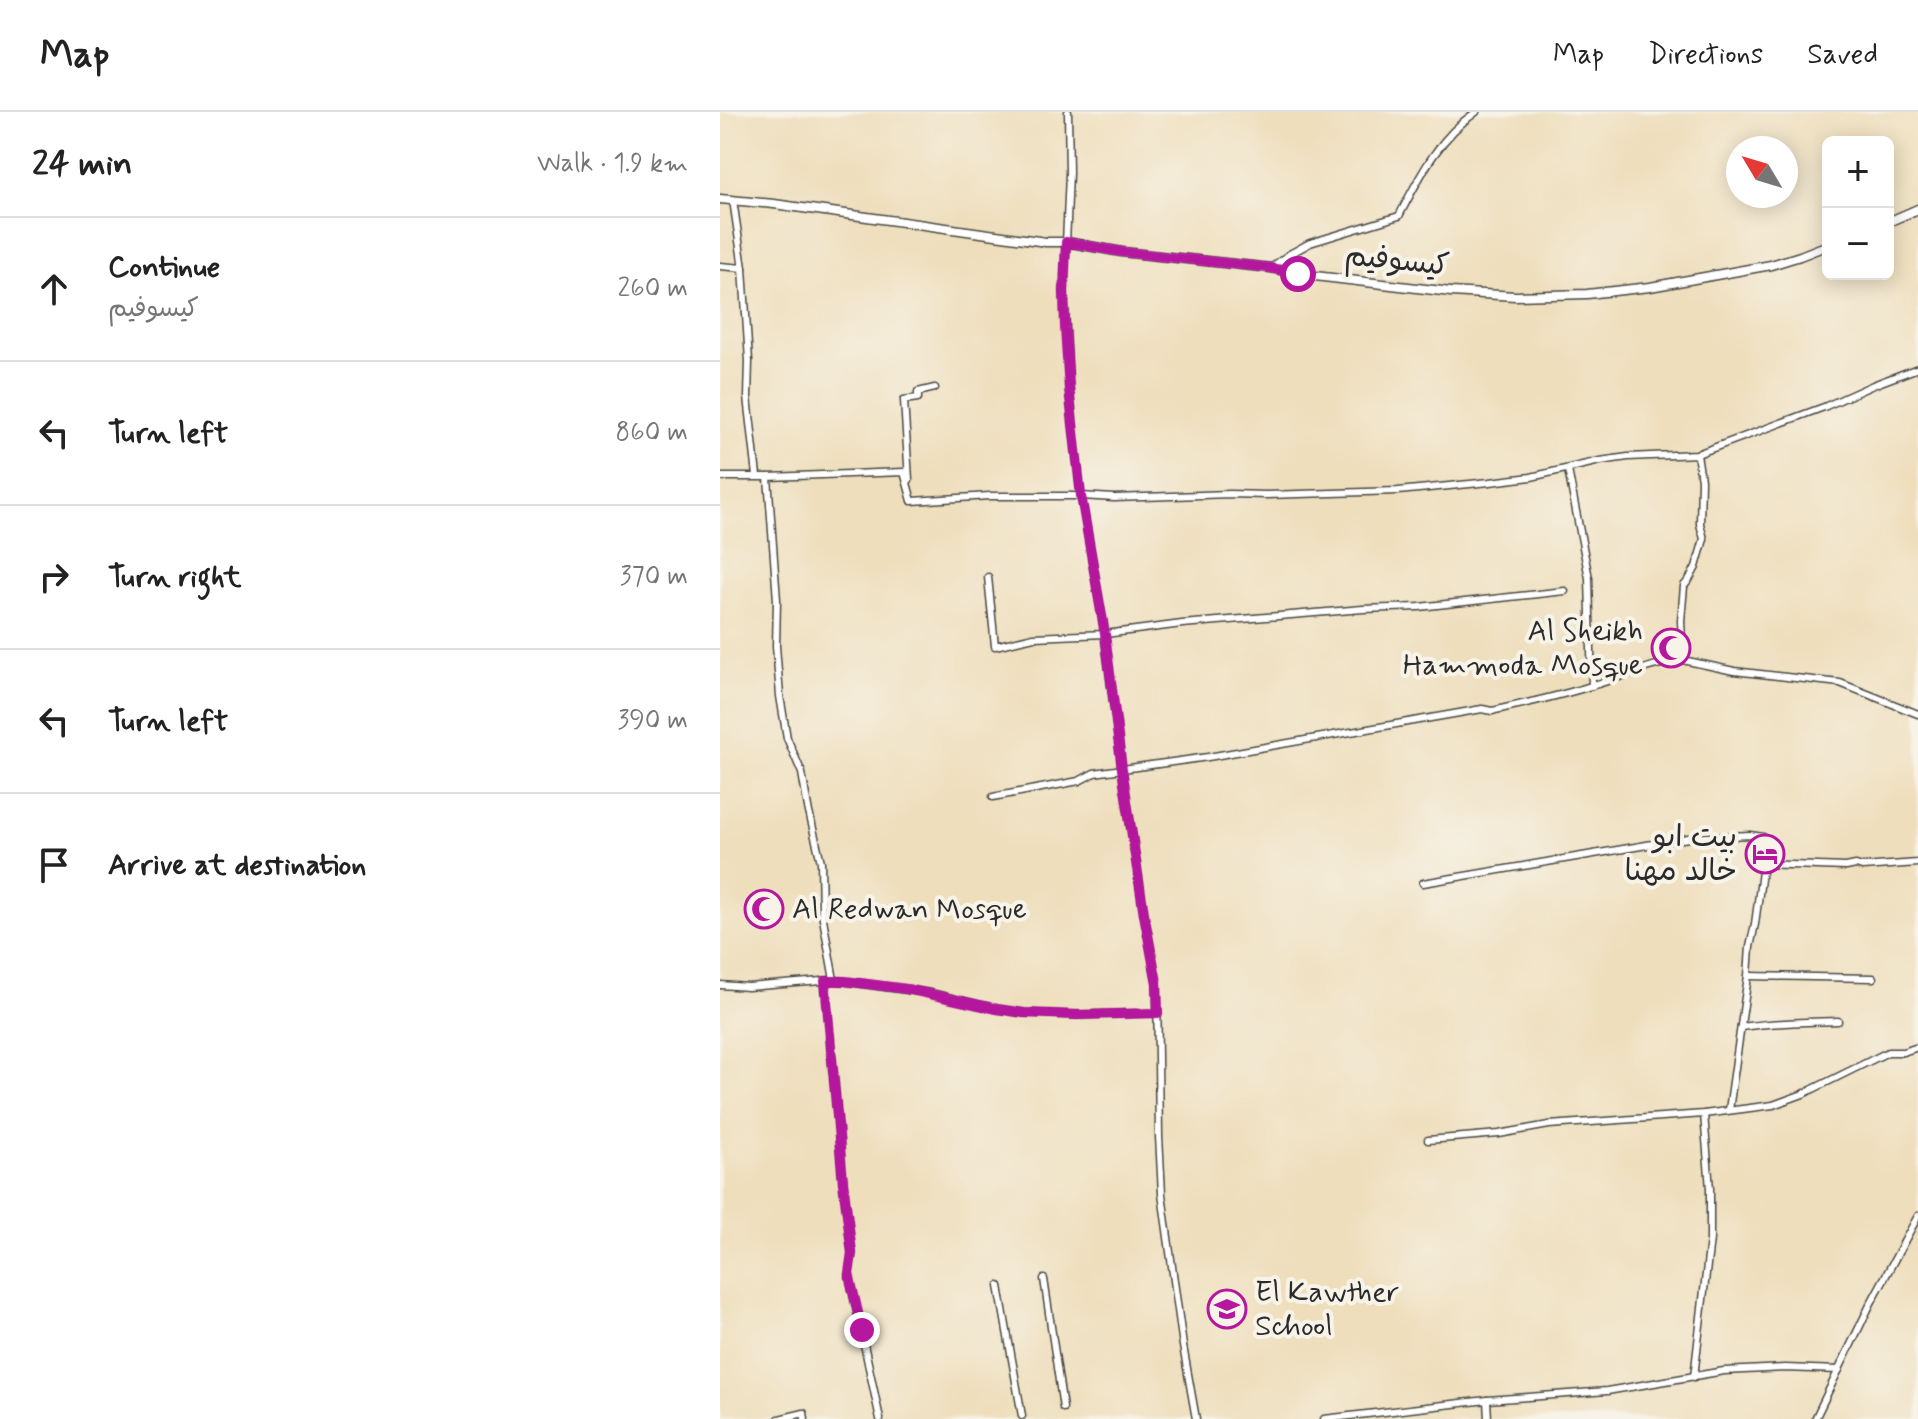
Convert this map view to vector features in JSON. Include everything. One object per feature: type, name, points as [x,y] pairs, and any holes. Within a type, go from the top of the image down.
[{"type":"street","points":[[1068,112],[1064,292],[1067,358],[1081,496],[1105,634],[1122,769],[1157,983],[1162,1194],[1196,1419]]},
{"type":"street","points":[[1271,268],[1310,243],[1399,216],[1442,141],[1476,112]]},
{"type":"street","name":"كيسوفيم","points":[[720,199],[1046,242],[1066,242],[1122,252],[1271,268],[1298,274],[1451,292],[1515,296],[1587,294],[1650,287],[1771,265],[1822,247]]},
{"type":"street","points":[[733,200],[743,268],[748,397],[757,476]]},
{"type":"street","points":[[1894,219],[1918,209]]},
{"type":"street","points":[[720,266],[743,268]]},
{"type":"street","points":[[935,388],[918,392],[918,398],[904,400],[912,501],[990,496],[1114,498],[1398,491],[1490,482],[1628,457],[1697,454],[1918,368]]},
{"type":"street","points":[[1683,660],[1681,621],[1684,586],[1696,567],[1704,539],[1700,524],[1701,480],[1697,454]]},
{"type":"street","points":[[1568,470],[1589,578],[1592,686]]},
{"type":"street","points":[[720,477],[904,472],[910,488]]},
{"type":"street","points":[[768,477],[780,696],[787,738],[802,773],[821,862],[822,913],[834,980]]},
{"type":"street","points":[[988,577],[995,646],[1034,637],[1105,634],[1182,624],[1419,607],[1565,591]]},
{"type":"street","points":[[993,797],[1079,781],[1094,773],[1482,709],[1492,711],[1683,660],[1734,671],[1840,683],[1918,714]]},
{"type":"street","points":[[1423,883],[1688,838],[1763,837],[1763,864],[1729,1110]]},
{"type":"street","points":[[1763,864],[1862,867],[1918,863]]},
{"type":"street","points":[[1748,976],[1873,978]]},
{"type":"street","points":[[720,985],[748,987],[834,980],[930,993],[1024,1013],[1158,1013]]},
{"type":"street","points":[[825,981],[852,1253],[849,1274],[880,1419]]},
{"type":"street","points":[[1741,1027],[1772,1022],[1838,1021]]},
{"type":"street","points":[[1428,1140],[1499,1134],[1549,1125],[1704,1114],[1773,1105],[1803,1094],[1888,1052],[1903,1052],[1918,1047]]},
{"type":"street","points":[[1694,1377],[1710,1239],[1704,1114]]},
{"type":"street","points":[[1815,1419],[1871,1303],[1918,1216]]},
{"type":"street","points":[[1044,1279],[1063,1408]]},
{"type":"street","points":[[999,1286],[1022,1416]]},
{"type":"street","points":[[1324,1419],[1487,1400],[1607,1391],[1724,1371],[1775,1368],[1839,1370]]},
{"type":"street","points":[[1487,1400],[1488,1419]]},
{"type":"street","points":[[779,1419],[804,1413],[805,1419]]},
{"type":"place","name":"Al Sheikh Hammoda Mosque","points":[[1671,648]]},
{"type":"place","name":"بيت ابو خالد مهنا","points":[[1765,854]]},
{"type":"place","name":"Al Redwan Mosque","points":[[764,909]]},
{"type":"place","name":"El Kawther School","points":[[1227,1309]]},
{"type":"route","points":[[862,1330],[849,1274],[852,1253],[850,1227],[843,1182],[825,981],[907,989],[1024,1013],[1158,1013],[1157,983],[1122,769],[1105,634],[1081,496],[1065,328],[1066,242],[1298,274]]}]
